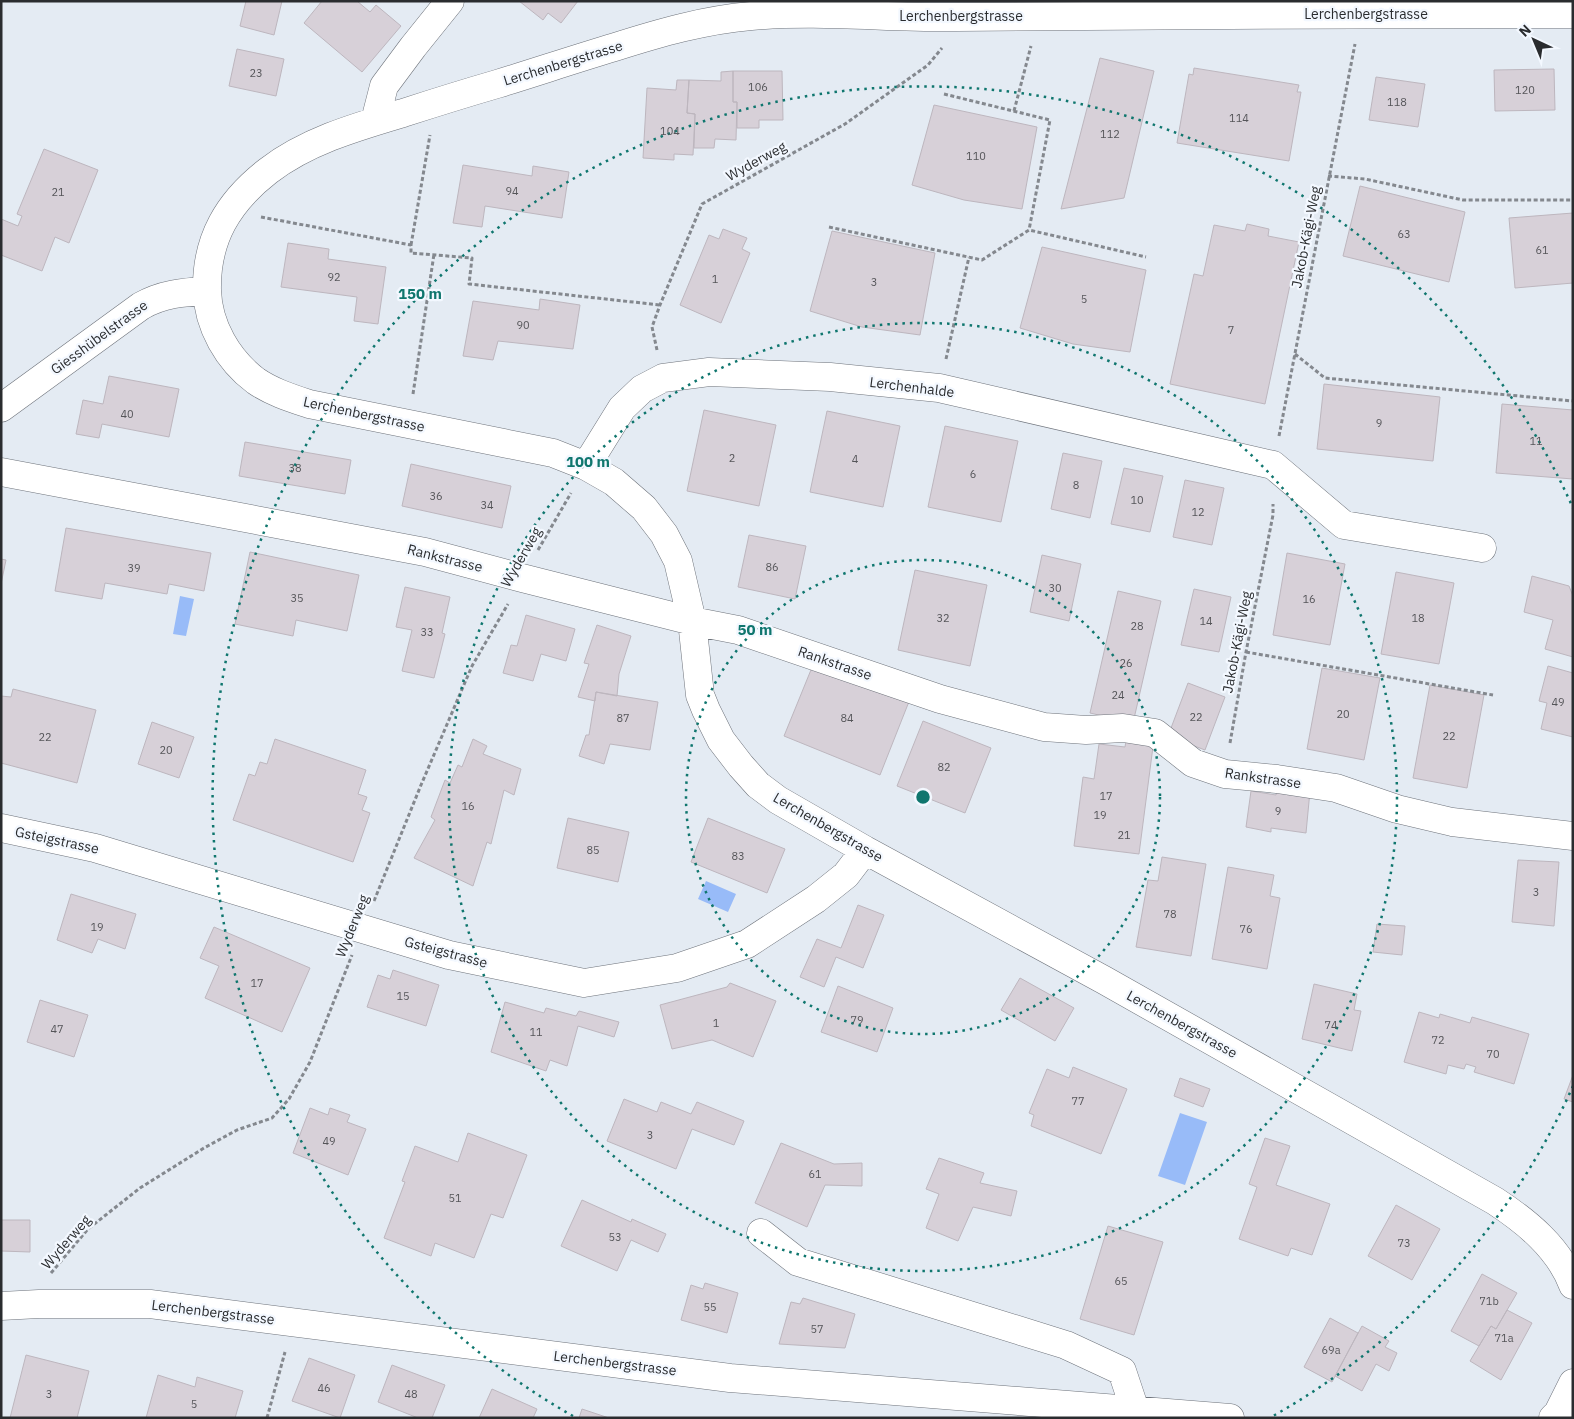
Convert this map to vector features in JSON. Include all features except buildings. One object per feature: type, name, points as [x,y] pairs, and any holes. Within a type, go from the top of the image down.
[{"type":"street","points":[[375,121],[384,86],[412,47],[450,1]]},
{"type":"street","name":"Lerchenbergstrasse","points":[[1572,1277],[1538,1233],[1518,1216],[1495,1201],[1104,980],[864,850],[778,800],[758,785],[740,766],[721,740],[700,696],[692,622],[678,561],[664,534],[644,508],[614,482],[586,466],[553,453],[309,404],[278,393],[258,382],[228,352],[217,336],[210,312],[207,291],[209,255],[218,230],[228,211],[268,171],[296,153],[320,141],[375,121],[658,34],[708,22],[748,16],[784,14],[950,17],[1361,14],[1532,8],[1573,14]]},
{"type":"street","name":"Giesshübelstrasse","points":[[1,408],[141,306],[162,296],[174,293],[207,291]]},
{"type":"street","name":"Lerchenhalde","points":[[586,466],[622,408],[642,389],[663,378],[710,372],[830,377],[939,388],[1273,465]]},
{"type":"street","points":[[1273,465],[1344,525],[1482,548]]},
{"type":"street","name":"Rankstrasse","points":[[1,472],[426,552],[692,622],[738,630],[940,699],[1044,727],[1086,730],[1123,728],[1155,733],[1193,763],[1225,774],[1277,779],[1336,788],[1397,809],[1452,822],[1573,836]]},
{"type":"street","name":"Gsteigstrasse","points":[[1,828],[95,848],[449,955],[584,983],[677,968],[747,944],[816,899],[846,875],[864,850]]},
{"type":"street","points":[[761,1233],[798,1262],[1066,1345],[1122,1371],[1135,1410]]},
{"type":"street","name":"Lerchenbergstrasse","points":[[1,1306],[150,1304],[730,1378],[1230,1418]]},
{"type":"street","points":[[1553,1418],[1558,1413],[1573,1383]]},
{"type":"path","name":"Jakob-Kägi-Weg","points":[[1273,465],[1361,14]]},
{"type":"path","points":[[1014,111],[1039,16]]},
{"type":"path","name":"Wyderweg","points":[[663,378],[652,327],[702,204],[845,124],[928,65],[948,39],[950,17]]},
{"type":"path","points":[[944,94],[1050,120],[1029,230]]},
{"type":"path","points":[[435,103],[411,253],[472,258],[470,284],[660,305]]},
{"type":"path","points":[[1328,176],[1365,179],[1462,200],[1573,200]]},
{"type":"path","points":[[228,211],[411,245]]},
{"type":"path","points":[[829,227],[982,260],[1029,230],[1146,257]]},
{"type":"path","points":[[408,424],[434,254]]},
{"type":"path","points":[[939,388],[969,257]]},
{"type":"path","points":[[1295,354],[1326,378],[1573,401]]},
{"type":"path","name":"Wyderweg","points":[[39,1304],[49,1276],[88,1229],[140,1188],[204,1148],[237,1130],[272,1118],[289,1099],[310,1062],[363,928],[472,666],[586,466]]},
{"type":"path","name":"Jakob-Kägi-Weg","points":[[1225,774],[1246,652],[1273,515]]},
{"type":"path","points":[[1246,652],[1493,695]]},
{"type":"path","points":[[267,1418],[294,1322]]},
{"type":"water","points":[[180,596],[194,599],[186,636],[173,634]]},
{"type":"water","points":[[706,881],[736,894],[728,912],[698,899]]},
{"type":"water","points":[[1180,1113],[1207,1122],[1185,1185],[1158,1176]]}]
